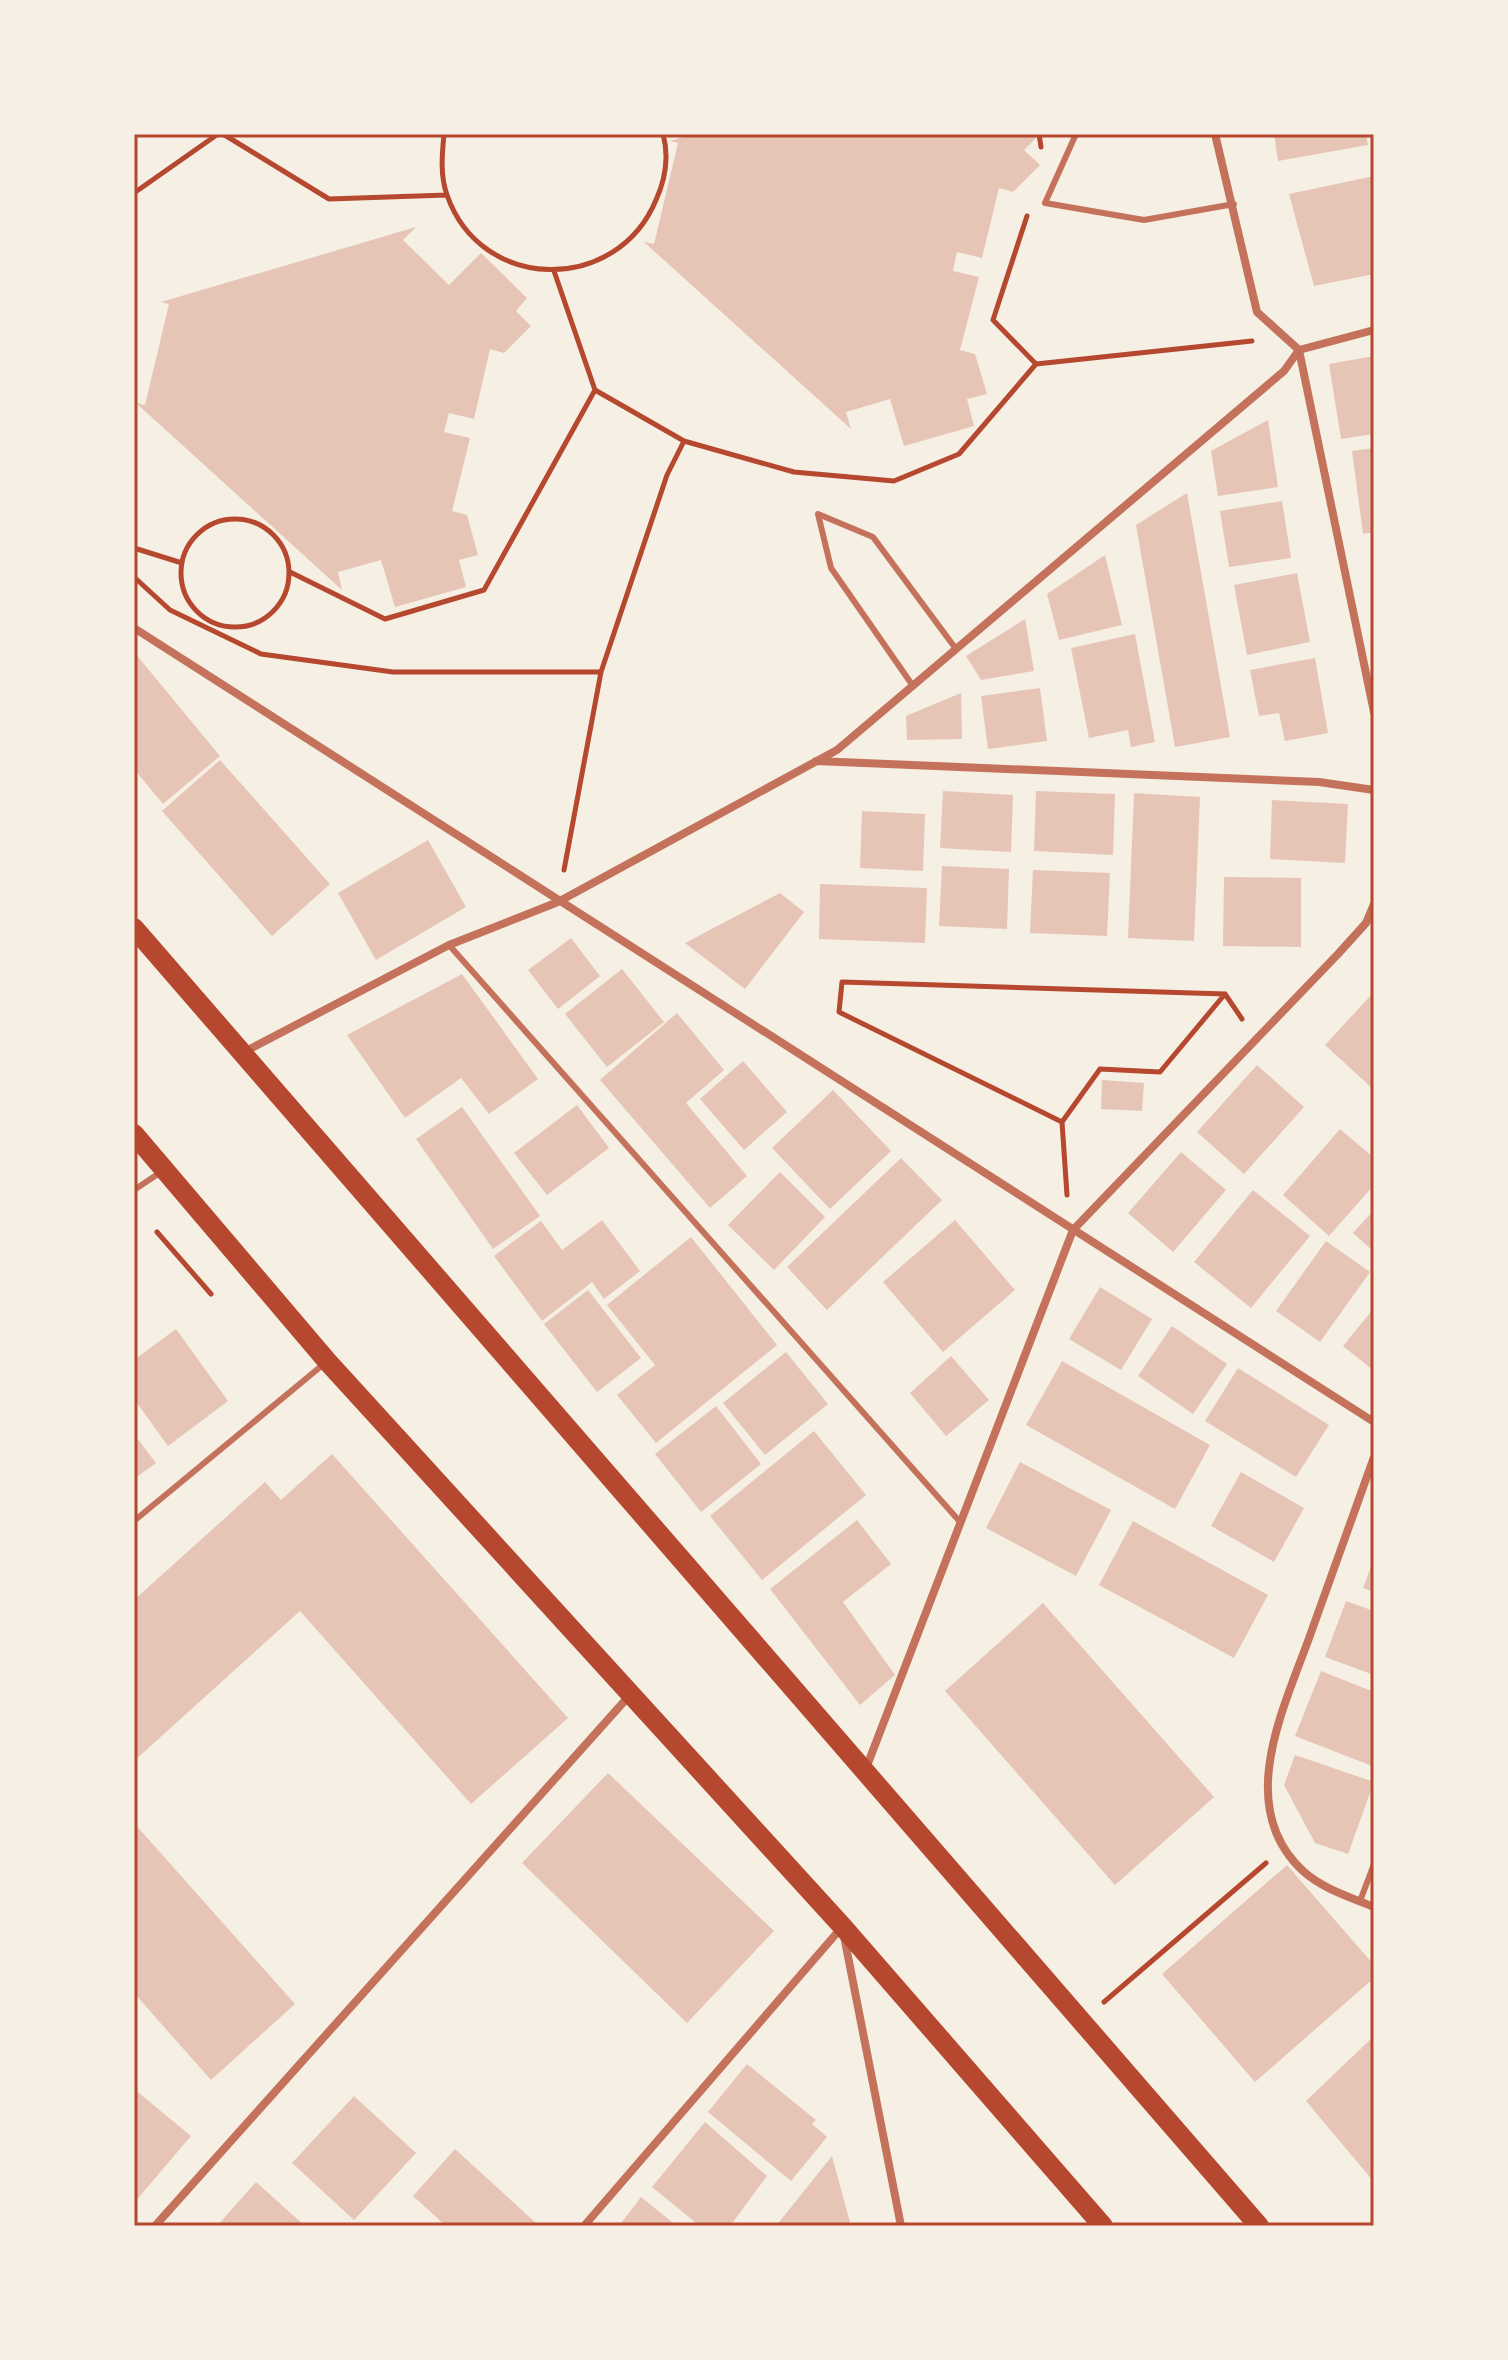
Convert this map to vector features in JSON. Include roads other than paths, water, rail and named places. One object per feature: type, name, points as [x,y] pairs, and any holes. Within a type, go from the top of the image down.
[{"type":"main road","points":[[134,928],[1259,2226]]},
{"type":"main road","points":[[134,1134],[327,1361],[843,1927],[1103,2226]]},
{"type":"street","points":[[1215,134],[1234,204],[1257,312],[1299,350],[1374,712]]},
{"type":"street","points":[[242,1053],[449,945],[558,902],[837,750],[1284,371],[1299,350],[1374,330]]},
{"type":"street","points":[[134,628],[1374,1422]]},
{"type":"street","points":[[816,761],[1319,782],[1374,790]]},
{"type":"street","points":[[865,1771],[1073,1230],[1338,954],[1366,923],[1374,904]]},
{"type":"street","points":[[1374,1457],[1269,1756],[1266,1788],[1272,1817],[1285,1846],[1302,1870],[1326,1887],[1374,1907]]},
{"type":"street","points":[[155,2226],[632,1692]]},
{"type":"street","points":[[584,2226],[843,1927]]},
{"type":"street","points":[[843,1927],[901,2226]]},
{"type":"lane","points":[[1076,134],[1045,203],[1144,220],[1234,204]]},
{"type":"lane","points":[[913,686],[831,568],[818,514],[873,537],[956,649]]},
{"type":"lane","points":[[449,945],[961,1523]]},
{"type":"lane","points":[[134,1190],[166,1170]]},
{"type":"lane","points":[[134,1521],[327,1361]]},
{"type":"lane","points":[[1360,1901],[1374,1864]]}]
